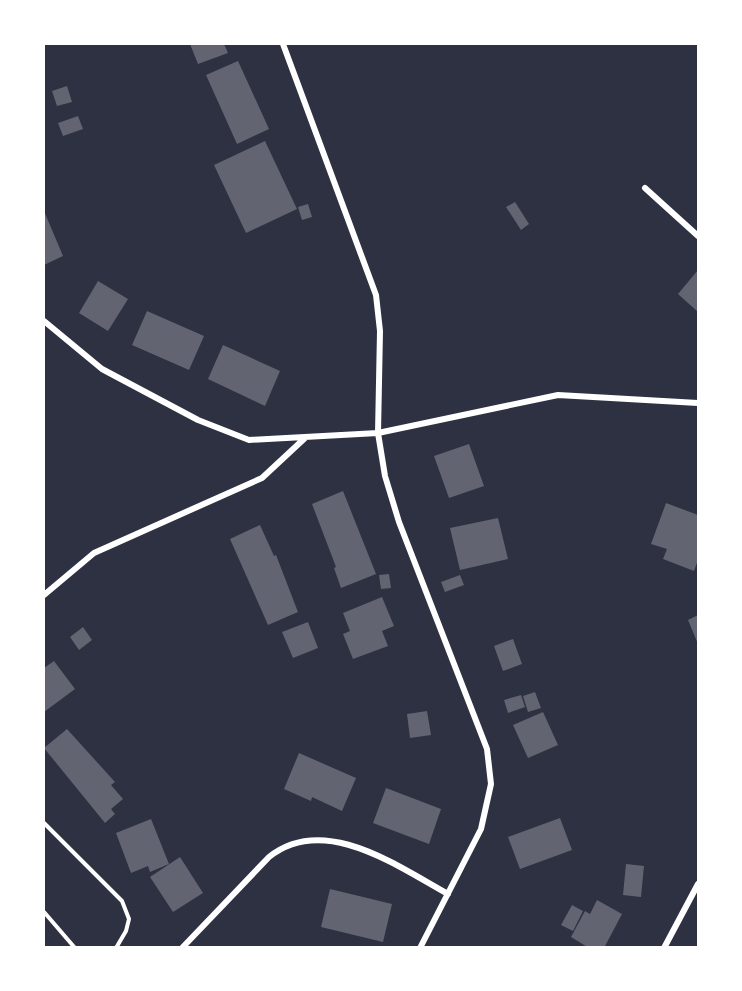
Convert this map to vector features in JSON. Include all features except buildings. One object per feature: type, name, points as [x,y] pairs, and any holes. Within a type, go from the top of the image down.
[{"type":"street","points":[[283,44],[376,295],[380,331],[378,433],[385,476],[399,522],[487,749],[491,784],[481,829],[420,948]]},
{"type":"street","points":[[645,188],[699,236]]},
{"type":"street","points":[[44,321],[102,369],[198,420],[249,440],[378,433],[558,395],[699,403]]},
{"type":"street","points":[[44,595],[94,553],[262,478],[306,437]]},
{"type":"street","points":[[182,948],[269,857],[281,847],[303,840],[352,844],[375,853],[448,894]]},
{"type":"street","points":[[664,948],[699,885]]},
{"type":"lane","points":[[44,823],[122,901],[129,919],[126,931],[116,948]]},
{"type":"lane","points":[[44,912],[75,948]]}]
